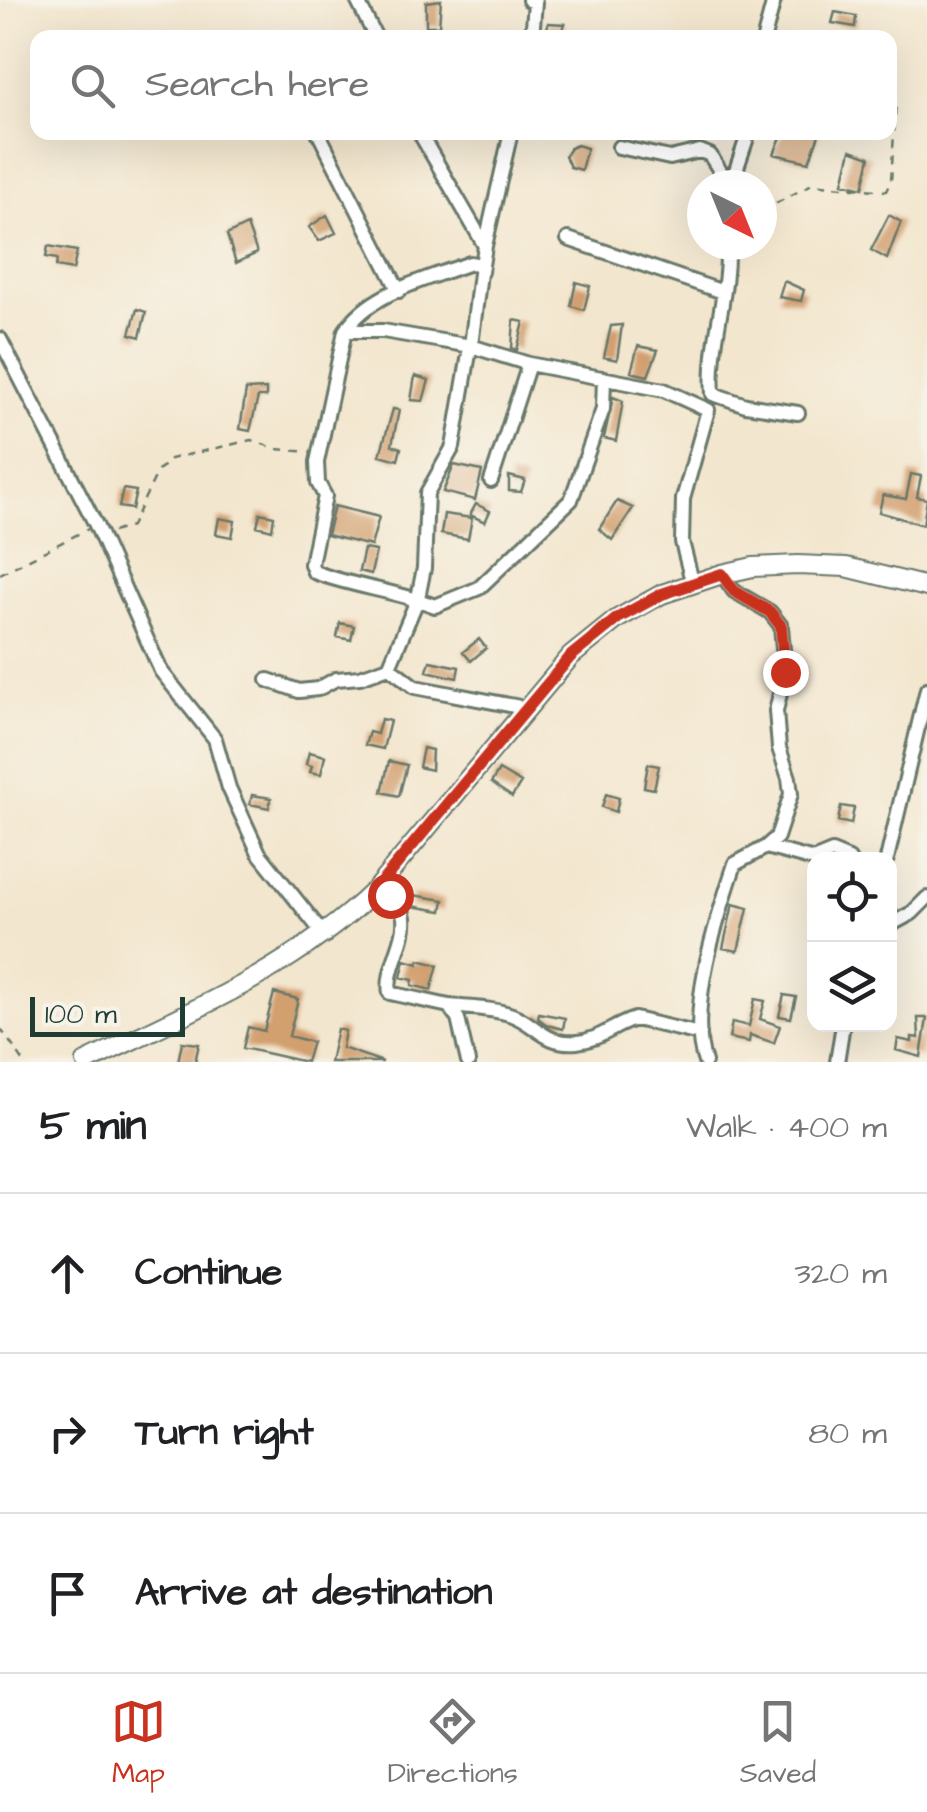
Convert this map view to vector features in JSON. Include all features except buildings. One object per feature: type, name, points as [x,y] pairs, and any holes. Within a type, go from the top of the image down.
[{"type":"main road","points":[[86,1062],[286,962],[325,936],[375,890],[525,708],[593,637],[618,618],[692,582],[783,566],[846,568],[927,588]]},
{"type":"street","points":[[357,0],[372,30]]},
{"type":"street","points":[[766,30],[774,0]]},
{"type":"street","points":[[532,30],[534,1]]},
{"type":"street","points":[[322,140],[399,291]]},
{"type":"street","points":[[424,140],[485,246]]},
{"type":"street","points":[[268,680],[299,691],[318,689],[336,680],[389,667],[418,598],[424,568],[428,493],[453,447],[485,246],[509,140]]},
{"type":"street","points":[[735,170],[745,140]]},
{"type":"street","points":[[619,146],[670,158],[700,150],[720,170]]},
{"type":"street","points":[[568,239],[723,292]]},
{"type":"street","points":[[692,582],[682,542],[683,498],[713,394],[711,367],[728,260]]},
{"type":"street","points":[[471,346],[482,264],[470,262],[399,291],[370,304],[354,317],[345,331],[317,462],[318,483],[325,496],[311,564],[314,572],[357,586],[418,598],[435,606],[480,588],[571,500],[603,409],[604,378]]},
{"type":"street","points":[[345,331],[384,331],[471,346],[529,364],[664,390],[708,410]]},
{"type":"street","points":[[0,339],[96,525],[161,672],[215,739],[229,788],[259,853],[325,936]]},
{"type":"street","points":[[492,481],[529,364]]},
{"type":"street","points":[[713,394],[746,405],[798,413]]},
{"type":"street","points":[[705,1062],[700,1005],[706,962],[735,864],[778,837],[791,794],[790,778],[778,748],[776,711],[785,672],[781,626],[770,612],[734,591],[722,574]]},
{"type":"street","points":[[389,667],[415,687],[525,708]]},
{"type":"street","points":[[889,852],[927,689]]},
{"type":"street","points":[[766,847],[807,858]]},
{"type":"street","points":[[375,890],[390,895],[400,907],[404,932],[388,982],[390,993],[512,1015],[534,1032],[554,1040],[574,1042],[605,1036],[635,1019],[700,1034]]},
{"type":"street","points":[[897,921],[927,898]]},
{"type":"street","points":[[448,1006],[458,1018],[468,1062]]},
{"type":"street","points":[[837,1062],[842,1032]]},
{"type":"path","points":[[777,203],[812,184],[886,191],[892,181],[894,140]]},
{"type":"path","points":[[0,574],[96,525],[106,532],[120,532],[131,526],[158,471],[170,459],[251,440],[277,449],[320,454]]},
{"type":"path","points":[[0,1028],[24,1062]]},
{"type":"route","points":[[390,895],[375,890],[571,656],[618,618],[662,594],[722,574],[734,591],[770,612],[781,626],[785,672]]}]
